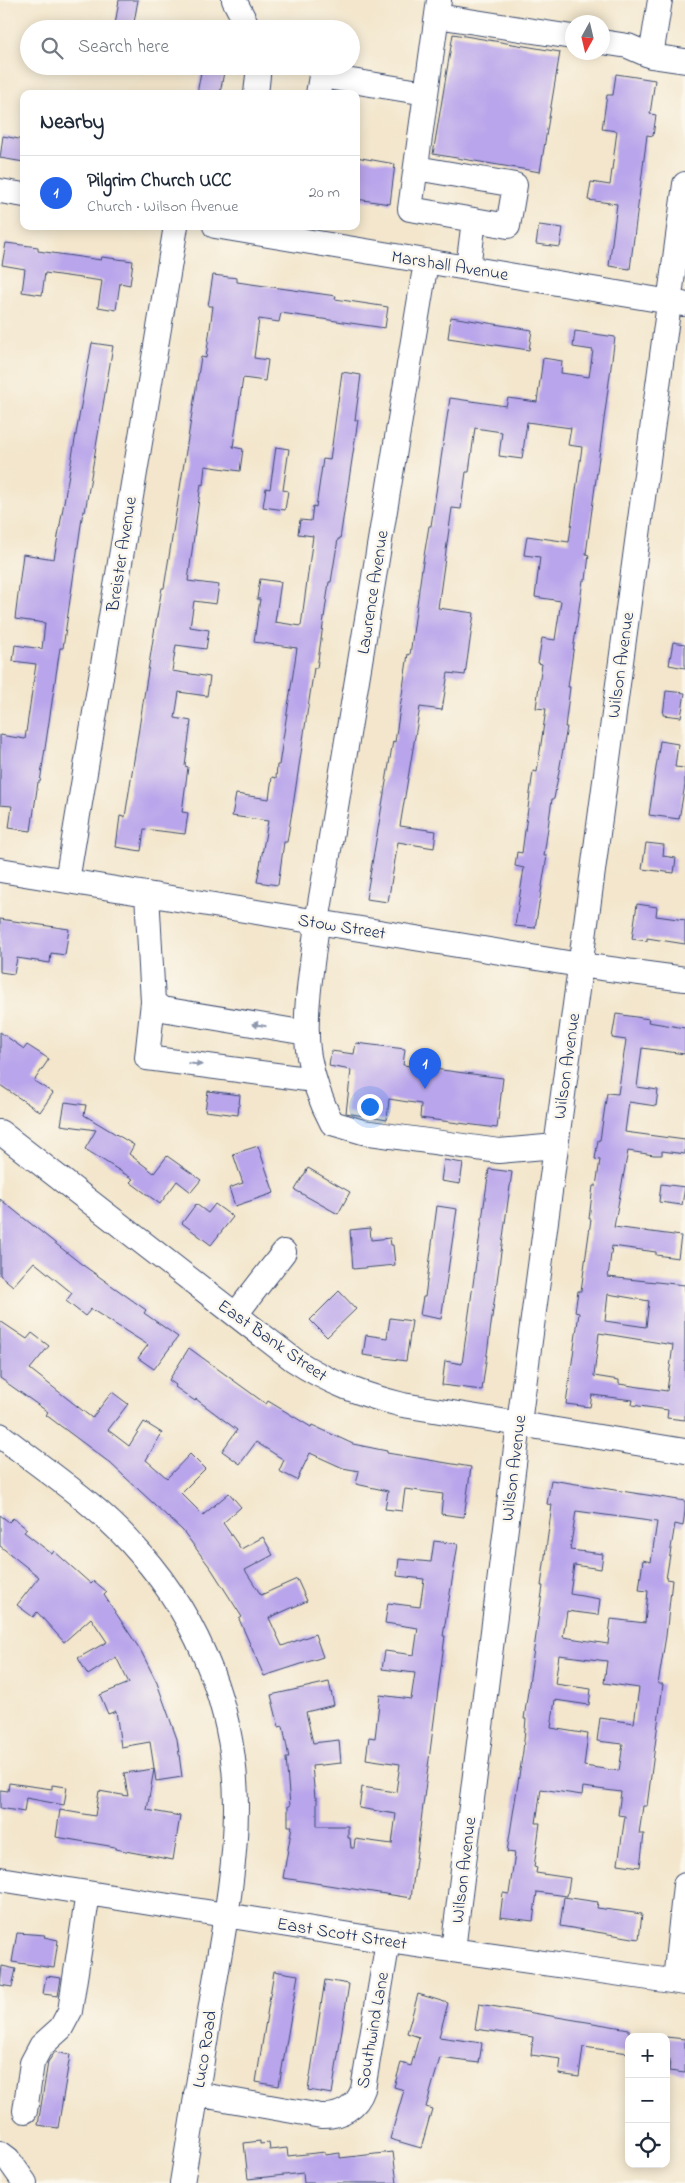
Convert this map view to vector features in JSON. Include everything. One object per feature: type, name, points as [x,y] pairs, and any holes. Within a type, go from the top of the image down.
[{"type":"street","points":[[234,0],[244,20]]},
{"type":"street","points":[[651,56],[660,0]]},
{"type":"street","points":[[416,168],[516,185],[508,226],[410,209],[438,8],[565,35]]},
{"type":"street","points":[[610,43],[628,46],[651,56],[685,61]]},
{"type":"street","points":[[256,90],[258,75]]},
{"type":"street","points":[[319,90],[321,76],[426,92]]},
{"type":"street","name":"Wilson Avenue","points":[[453,1950],[519,1424],[580,965],[677,303],[685,184]]},
{"type":"street","points":[[0,191],[20,194]]},
{"type":"street","points":[[468,268],[474,220]]},
{"type":"street","name":"Breister Avenue","points":[[67,881],[175,230]]},
{"type":"street","name":"Marshall Avenue","points":[[245,230],[677,303]]},
{"type":"street","name":"Lawrence Avenue","points":[[426,262],[317,922],[308,1033],[309,1056],[314,1080],[332,1123],[364,1132],[499,1151],[556,1146]]},
{"type":"street","name":"Stow Street","points":[[0,870],[580,965],[685,979]]},
{"type":"street","points":[[147,894],[158,1006],[146,1058],[314,1080]]},
{"type":"street","points":[[158,1006],[308,1033]]},
{"type":"street","name":"East Bank Street","points":[[0,1132],[309,1370],[354,1391],[393,1403],[685,1451]]},
{"type":"street","points":[[236,1314],[284,1252]]},
{"type":"street","name":"Luco Road","points":[[0,1436],[94,1509],[125,1536],[168,1588],[198,1640],[218,1689],[227,1722],[234,1761],[236,1821],[227,1914],[182,2183]]},
{"type":"street","name":"East Scott Street","points":[[0,1879],[388,1941],[680,1982]]},
{"type":"street","points":[[680,1982],[685,1885]]},
{"type":"street","points":[[25,2111],[32,2064],[41,2046],[62,2028],[70,2011],[88,1893]]},
{"type":"street","name":"Southwind Lane","points":[[196,2094],[325,2116],[341,2114],[351,2108],[359,2099],[363,2089],[388,1941]]},
{"type":"street","points":[[0,2153],[8,2159],[25,2183]]},
{"type":"building","points":[[119,0],[138,0],[134,20],[116,20]]},
{"type":"building","points":[[453,34],[560,52],[540,172],[433,154]]},
{"type":"building","points":[[616,74],[655,80],[650,114],[656,115],[653,136],[647,135],[630,269],[609,266],[617,204],[588,200],[591,182],[610,185],[617,131],[602,129],[607,95],[613,95]]},
{"type":"building","points":[[200,75],[223,75],[221,90],[198,90]]},
{"type":"building","points":[[3,136],[20,139],[20,161],[0,158]]},
{"type":"building","points":[[360,158],[395,164],[390,204],[360,200]]},
{"type":"building","points":[[539,225],[563,228],[560,247],[536,244]]},
{"type":"building","points":[[6,243],[38,247],[38,251],[101,260],[102,257],[133,261],[130,285],[120,283],[116,310],[98,307],[102,281],[45,273],[42,295],[22,292],[25,269],[2,265]]},
{"type":"building","points":[[213,275],[237,278],[237,282],[336,296],[335,299],[388,307],[385,328],[281,313],[279,322],[259,319],[254,358],[268,360],[265,381],[243,378],[233,447],[243,449],[240,471],[205,466],[203,485],[201,484],[188,581],[219,585],[216,604],[194,601],[190,627],[209,630],[206,649],[176,645],[172,671],[210,677],[207,696],[179,692],[175,718],[191,721],[185,766],[188,767],[182,812],[188,813],[185,834],[144,829],[141,851],[116,847],[120,816],[125,817],[201,357],[206,358],[213,306],[208,306]]},
{"type":"building","points":[[451,317],[532,330],[529,350],[448,338]]},
{"type":"building","points":[[575,331],[615,337],[586,554],[589,555],[586,580],[583,580],[568,687],[570,687],[565,727],[567,727],[554,799],[552,799],[544,856],[547,856],[535,928],[515,926],[524,868],[515,866],[517,852],[522,853],[533,771],[537,772],[546,709],[536,708],[542,664],[538,663],[542,638],[555,640],[561,601],[535,597],[540,557],[524,555],[527,536],[569,542],[582,447],[568,445],[571,428],[527,422],[522,459],[499,456],[502,432],[475,428],[469,472],[466,472],[461,509],[452,508],[438,608],[474,613],[465,675],[448,673],[442,710],[420,707],[400,826],[436,831],[434,848],[398,842],[388,902],[366,899],[393,741],[395,742],[408,654],[410,655],[422,568],[429,526],[431,526],[450,398],[506,406],[508,398],[537,402],[543,358],[562,361],[561,373],[589,377],[593,350],[573,347]]},
{"type":"building","points":[[92,343],[113,346],[85,512],[83,511],[63,648],[60,648],[31,831],[9,828],[12,806],[0,805],[0,735],[25,739],[36,664],[13,661],[15,645],[42,649],[45,623],[15,619],[23,554],[54,559]]},
{"type":"building","points":[[342,372],[361,375],[355,420],[358,420],[340,539],[338,539],[331,582],[329,582],[317,668],[314,668],[287,842],[284,842],[278,885],[257,882],[268,821],[232,816],[236,794],[269,799],[272,777],[276,778],[277,765],[279,765],[297,648],[254,642],[260,599],[257,599],[260,579],[281,582],[275,622],[301,626],[313,536],[298,534],[300,520],[311,521],[313,506],[316,507],[323,459],[330,460]]},
{"type":"building","points":[[276,447],[289,449],[283,490],[288,491],[285,510],[263,507],[266,488],[270,489]]},
{"type":"building","points":[[673,642],[685,644],[685,668],[669,665]]},
{"type":"building","points":[[666,691],[685,693],[681,717],[663,715]]},
{"type":"building","points":[[660,741],[678,744],[675,767],[685,768],[685,785],[679,819],[649,815]]},
{"type":"building","points":[[646,843],[664,845],[663,856],[676,858],[674,873],[642,869]]},
{"type":"building","points":[[637,904],[657,907],[656,916],[685,920],[685,944],[647,938],[647,941],[632,939]]},
{"type":"building","points":[[0,919],[69,929],[65,955],[51,953],[50,963],[17,958],[14,974],[0,972]]},
{"type":"building","points":[[616,1014],[649,1019],[648,1022],[685,1028],[685,1054],[642,1048],[637,1087],[658,1090],[656,1106],[629,1102],[625,1132],[685,1140],[685,1154],[662,1151],[662,1155],[654,1155],[628,1151],[614,1227],[681,1236],[678,1258],[656,1255],[656,1252],[612,1246],[608,1277],[685,1285],[685,1420],[667,1418],[668,1410],[632,1405],[633,1400],[592,1395],[590,1407],[566,1404],[579,1313],[575,1312],[578,1291],[581,1291],[591,1219],[589,1219],[593,1186],[596,1186],[600,1160],[595,1159],[598,1140],[600,1140],[607,1093],[618,1094],[626,1040],[612,1038]],"holes":[[[608,1294],[649,1301],[646,1327],[605,1321]],[[599,1333],[673,1345],[667,1391],[619,1384],[619,1380],[594,1376]]]},
{"type":"building","points":[[0,1032],[24,1049],[27,1045],[49,1059],[34,1081],[53,1093],[40,1112],[0,1085]]},
{"type":"building","points":[[356,1043],[405,1049],[403,1065],[503,1078],[497,1128],[420,1118],[421,1104],[389,1099],[387,1120],[346,1113],[351,1070],[329,1066],[331,1051],[354,1054]]},
{"type":"building","points":[[208,1091],[240,1095],[238,1115],[205,1111]]},
{"type":"building","points":[[65,1102],[86,1105],[84,1115],[134,1145],[129,1154],[154,1173],[167,1156],[201,1180],[191,1192],[177,1181],[160,1204],[130,1182],[133,1179],[85,1149],[96,1130],[61,1125]]},
{"type":"building","points":[[258,1146],[274,1193],[235,1206],[229,1188],[243,1183],[233,1154]]},
{"type":"building","points":[[444,1160],[463,1163],[460,1184],[441,1181]]},
{"type":"building","points":[[308,1168],[350,1192],[338,1214],[295,1190]]},
{"type":"building","points":[[489,1169],[512,1172],[482,1390],[442,1385],[445,1361],[462,1364]]},
{"type":"building","points":[[661,1184],[685,1187],[682,1205],[659,1202]]},
{"type":"building","points":[[0,1199],[80,1263],[146,1310],[144,1313],[178,1337],[154,1369],[138,1358],[148,1345],[91,1309],[85,1316],[66,1301],[72,1293],[34,1262],[13,1286],[0,1275]]},
{"type":"building","points":[[196,1204],[208,1213],[215,1204],[233,1217],[211,1245],[182,1223]]},
{"type":"building","points":[[437,1206],[457,1209],[441,1319],[420,1315],[423,1297],[425,1297]]},
{"type":"building","points":[[370,1228],[371,1240],[390,1238],[391,1245],[393,1245],[395,1265],[353,1269],[350,1230]]},
{"type":"building","points":[[339,1291],[356,1309],[327,1337],[310,1320]]},
{"type":"building","points":[[390,1318],[412,1321],[406,1361],[363,1355],[366,1335],[387,1338]]},
{"type":"building","points":[[0,1321],[27,1339],[32,1333],[49,1346],[30,1369],[92,1418],[112,1392],[128,1404],[108,1430],[129,1446],[144,1422],[162,1433],[146,1460],[167,1478],[190,1454],[205,1469],[181,1493],[203,1515],[229,1493],[241,1507],[223,1523],[241,1549],[263,1537],[273,1555],[245,1570],[261,1595],[297,1579],[307,1601],[269,1618],[282,1646],[315,1634],[323,1657],[264,1676],[239,1619],[242,1617],[212,1570],[183,1531],[110,1463],[46,1415],[48,1412],[0,1378]]},
{"type":"building","points":[[189,1348],[266,1404],[268,1401],[311,1427],[312,1425],[353,1444],[387,1451],[387,1453],[471,1467],[464,1517],[441,1514],[443,1494],[405,1489],[402,1511],[385,1509],[388,1491],[356,1484],[359,1471],[343,1468],[310,1453],[297,1480],[279,1471],[284,1460],[256,1442],[240,1464],[222,1451],[237,1430],[196,1399],[195,1401],[175,1387],[176,1385],[169,1380]]},
{"type":"building","points":[[551,1480],[685,1501],[685,1511],[683,1526],[675,1524],[666,1579],[672,1580],[666,1636],[658,1684],[663,1684],[647,1806],[643,1806],[639,1834],[644,1834],[640,1867],[618,1864],[625,1816],[618,1815],[621,1792],[583,1787],[582,1795],[541,1789],[536,1823],[540,1823],[534,1867],[537,1868],[536,1873],[570,1878],[567,1896],[537,1892],[533,1921],[500,1917],[503,1893],[509,1894],[515,1853],[507,1852],[523,1751],[526,1719],[524,1719],[543,1586],[541,1586],[552,1505],[547,1504]],"holes":[[[576,1511],[657,1522],[651,1562],[643,1560],[639,1590],[648,1591],[645,1623],[611,1619],[608,1644],[563,1637],[567,1611],[598,1615],[600,1599],[570,1594],[574,1565],[601,1569],[603,1554],[570,1550]],[[559,1655],[607,1661],[604,1683],[639,1688],[634,1723],[600,1718],[597,1741],[623,1744],[619,1771],[584,1766],[588,1734],[551,1728],[555,1700],[589,1705],[591,1689],[555,1684]]]},
{"type":"building","points":[[0,1515],[9,1522],[13,1518],[27,1529],[24,1532],[52,1554],[54,1551],[91,1584],[94,1581],[107,1592],[104,1595],[141,1651],[157,1683],[177,1739],[182,1777],[156,1781],[150,1742],[121,1747],[116,1711],[108,1714],[100,1695],[129,1683],[116,1657],[88,1675],[78,1658],[107,1642],[91,1618],[64,1642],[37,1612],[33,1617],[17,1605],[39,1577],[0,1546]]},
{"type":"building","points":[[434,1541],[458,1544],[443,1636],[445,1636],[411,1898],[283,1878],[292,1826],[288,1826],[288,1806],[290,1806],[286,1758],[289,1758],[283,1726],[279,1727],[271,1695],[329,1682],[334,1705],[306,1712],[313,1743],[339,1740],[341,1763],[312,1766],[315,1798],[317,1798],[317,1826],[348,1826],[348,1838],[350,1838],[351,1848],[354,1848],[355,1839],[392,1844],[396,1814],[359,1808],[362,1787],[396,1792],[400,1764],[366,1759],[369,1737],[375,1738],[380,1695],[411,1699],[415,1673],[382,1669],[385,1651],[414,1655],[418,1628],[385,1623],[388,1603],[420,1607],[424,1579],[397,1576],[399,1559],[431,1562]]},
{"type":"building","points":[[154,1769],[147,1810],[180,1816],[173,1860],[115,1849],[115,1847],[56,1837],[60,1810],[95,1816],[99,1791],[128,1796],[124,1773]]},
{"type":"building","points":[[9,1783],[52,1789],[52,1785],[67,1787],[64,1805],[26,1798],[24,1812],[0,1808],[0,1790],[8,1791]]},
{"type":"building","points":[[564,1897],[598,1902],[597,1908],[642,1914],[639,1939],[560,1926]]},
{"type":"building","points":[[17,1933],[45,1935],[44,1937],[58,1940],[54,1968],[12,1962]]},
{"type":"building","points":[[2,1966],[16,1969],[12,1987],[0,1985]]},
{"type":"building","points":[[274,1971],[298,1975],[279,2086],[256,2082]]},
{"type":"building","points":[[46,1976],[61,1978],[58,1996],[43,1994]]},
{"type":"building","points":[[325,1980],[349,1984],[332,2094],[308,2090]]},
{"type":"building","points":[[418,1994],[448,2003],[439,2037],[482,2043],[479,2063],[440,2058],[426,2107],[432,2109],[421,2148],[390,2139],[404,2090],[394,2087],[401,2063],[411,2066],[419,2037],[407,2033]]},
{"type":"building","points":[[479,2004],[629,2029],[629,2033],[625,2033],[625,2052],[583,2047],[579,2077],[559,2074],[561,2059],[531,2055],[533,2037],[475,2029]]},
{"type":"building","points":[[670,2037],[685,2039],[685,2073],[670,2071]]},
{"type":"building","points":[[55,2052],[70,2055],[58,2128],[38,2125],[48,2062]]},
{"type":"building","points":[[260,2141],[260,2144],[269,2143],[270,2150],[287,2148],[288,2156],[325,2152],[325,2155],[340,2153],[340,2158],[393,2152],[397,2183],[304,2183],[303,2173],[248,2179],[244,2143]]},
{"type":"place","name":"Pilgrim Church UCC","points":[[425,1089]]}]
